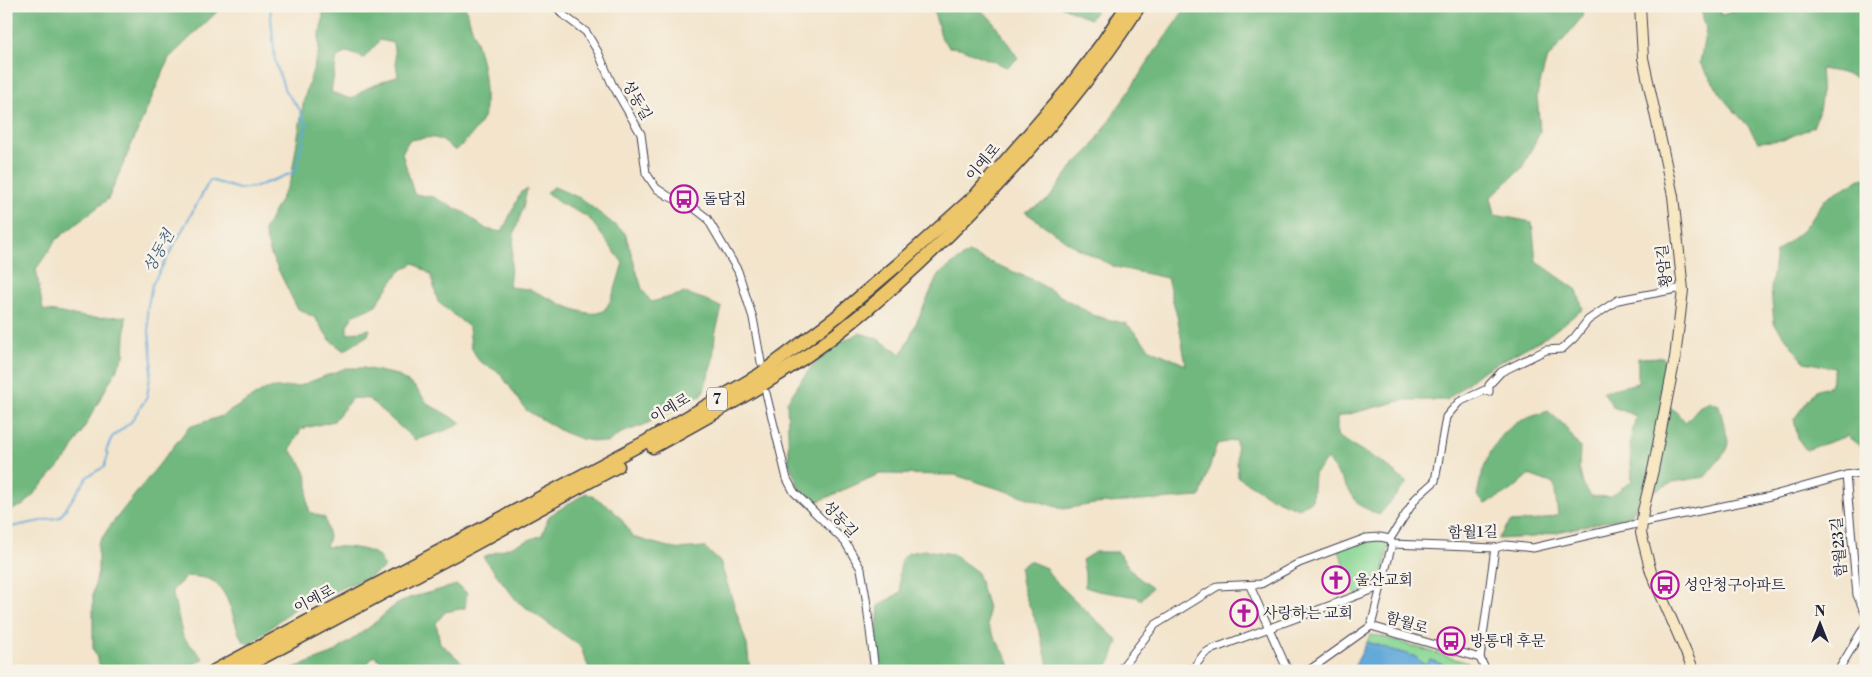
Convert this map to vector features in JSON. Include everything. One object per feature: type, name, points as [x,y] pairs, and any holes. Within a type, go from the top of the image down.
[{"type":"highway","points":[[1106,46],[1125,6]]},
{"type":"highway","name":"이예로","points":[[214,671],[647,441],[759,375],[835,318],[976,195],[1139,6]]},
{"type":"highway","points":[[1106,46],[1147,6]]},
{"type":"highway","name":"이예로","points":[[237,671],[480,542],[694,424],[779,373],[842,329],[951,233],[994,188],[1074,97],[1106,46]]},
{"type":"street","name":"성동길","points":[[556,6],[562,14],[586,32],[594,46],[612,84],[641,134],[646,173],[656,188],[694,208],[707,218],[738,271],[753,318],[761,362]]},
{"type":"street","name":"황암길","points":[[1640,6],[1643,58],[1673,196],[1683,290],[1675,358],[1641,523]]},
{"type":"street","name":"함월로","points":[[1308,671],[1371,626],[1391,541],[1416,498],[1435,481],[1446,417],[1460,402],[1485,390],[1489,392],[1489,385],[1501,372],[1546,350],[1562,349],[1574,338],[1588,320],[1618,300],[1677,289],[1683,290]]},
{"type":"street","name":"성동길","points":[[766,393],[787,479],[794,492],[845,542],[861,569],[875,671]]},
{"type":"street","name":"함월1길","points":[[1119,671],[1155,625],[1218,586],[1261,584],[1299,563],[1366,538],[1380,537],[1391,541],[1495,548],[1506,545],[1533,548],[1766,497],[1846,475],[1866,472]]},
{"type":"street","name":"함월23길","points":[[1846,475],[1857,595],[1866,615]]},
{"type":"street","points":[[1641,523],[1641,533],[1651,572],[1694,671]]},
{"type":"street","points":[[1486,671],[1480,658],[1495,548]]},
{"type":"street","points":[[1250,586],[1288,671]]},
{"type":"street","points":[[1191,671],[1204,654],[1210,650],[1380,587]]},
{"type":"street","points":[[1838,671],[1866,624]]},
{"type":"street","name":"함월로","points":[[1371,626],[1480,658]]},
{"type":"green space","points":[[6,6],[223,6],[169,58],[108,199],[57,239],[36,269],[43,310],[91,318],[126,316],[124,356],[69,455],[24,505],[6,512]]},
{"type":"green space","points":[[323,6],[465,6],[484,75],[484,115],[472,134],[455,151],[439,139],[409,140],[402,153],[414,194],[433,197],[465,213],[486,229],[502,232],[521,192],[527,189],[514,234],[509,287],[528,289],[577,310],[597,313],[604,310],[610,301],[623,263],[588,217],[558,202],[546,192],[554,187],[580,198],[625,233],[642,289],[651,302],[685,293],[722,308],[715,335],[713,359],[704,390],[700,396],[644,425],[621,433],[607,443],[581,439],[563,432],[526,410],[500,373],[479,361],[471,347],[469,327],[438,302],[431,275],[414,263],[399,272],[375,306],[354,315],[347,325],[347,334],[370,329],[368,335],[344,351],[330,340],[315,318],[297,308],[271,255],[264,231],[291,179],[304,99],[319,50],[319,36],[323,20]],"holes":[[[380,40],[393,43],[398,76],[367,88],[351,99],[331,92],[337,57],[347,52],[364,58]]]},
{"type":"green space","points":[[932,6],[976,6],[991,19],[1018,58],[1007,67],[960,48],[949,47],[942,39]]},
{"type":"green space","points":[[1061,6],[1099,6],[1090,19]]},
{"type":"green space","points":[[1187,6],[1583,6],[1582,17],[1546,61],[1537,95],[1540,132],[1522,168],[1491,197],[1495,215],[1532,222],[1536,261],[1577,290],[1583,309],[1546,337],[1481,372],[1447,400],[1404,400],[1337,417],[1337,436],[1383,463],[1407,483],[1379,515],[1359,505],[1327,459],[1314,474],[1312,500],[1298,509],[1270,497],[1238,477],[1236,440],[1217,444],[1200,497],[1094,504],[1063,509],[955,475],[879,474],[817,502],[800,490],[789,463],[787,402],[805,375],[825,350],[859,333],[876,338],[902,354],[938,275],[968,253],[1031,279],[1095,316],[1127,324],[1150,349],[1186,365],[1178,320],[1167,278],[1115,267],[1072,245],[1025,212],[1048,200],[1072,167],[1092,147]]},
{"type":"green space","points":[[1700,6],[1719,6],[1721,15],[1732,12],[1734,6],[1866,6],[1866,72],[1860,79],[1839,72],[1820,69],[1821,98],[1819,111],[1813,127],[1783,140],[1758,142],[1748,126],[1727,103],[1700,63],[1706,29]]},
{"type":"green space","points":[[1866,178],[1866,451],[1847,436],[1806,450],[1798,439],[1794,419],[1815,391],[1830,386],[1835,368],[1804,362],[1774,323],[1771,289],[1776,252],[1803,230],[1826,198],[1860,179]]},
{"type":"green space","points":[[1663,357],[1665,374],[1660,396],[1686,422],[1699,407],[1709,401],[1719,405],[1728,441],[1727,450],[1705,477],[1673,482],[1639,498],[1631,516],[1534,537],[1498,539],[1510,522],[1540,520],[1558,515],[1554,484],[1529,475],[1512,490],[1485,504],[1477,496],[1485,465],[1500,438],[1515,424],[1548,411],[1564,425],[1580,448],[1579,468],[1583,484],[1591,496],[1609,497],[1632,481],[1630,442],[1636,416],[1613,407],[1603,391],[1638,383],[1638,358]]},
{"type":"green space","points":[[346,368],[364,368],[397,375],[415,387],[428,404],[462,423],[415,440],[369,399],[352,398],[334,421],[301,429],[290,450],[300,463],[307,478],[310,512],[325,518],[329,537],[326,547],[346,547],[373,553],[378,556],[385,567],[368,578],[292,610],[250,645],[242,640],[223,591],[209,579],[187,576],[172,591],[183,637],[204,659],[181,671],[102,671],[93,648],[93,593],[98,572],[98,544],[110,526],[189,427],[222,416],[266,389],[299,386]]},
{"type":"green space","points":[[586,493],[613,510],[632,537],[675,549],[704,547],[720,562],[747,645],[750,671],[590,671],[580,646],[517,601],[483,557],[542,535],[549,516]]},
{"type":"green space","points":[[1366,538],[1390,539],[1380,587],[1356,596],[1338,548]]},
{"type":"green space","points":[[924,550],[953,554],[977,572],[988,608],[988,626],[1007,658],[1011,671],[878,671],[875,659],[879,605],[901,592],[899,574],[902,559],[908,553]]},
{"type":"green space","points":[[1095,552],[1118,552],[1134,574],[1152,588],[1141,600],[1137,597],[1085,587],[1085,573],[1082,560]]},
{"type":"green space","points":[[1029,561],[1046,568],[1052,578],[1118,641],[1111,661],[1102,671],[1049,671],[1041,636],[1020,576],[1020,568]]},
{"type":"green space","points":[[457,585],[467,593],[465,608],[445,612],[436,623],[440,643],[472,671],[390,671],[375,656],[359,671],[286,671],[332,654],[371,626],[394,606],[409,598]]},
{"type":"green space","points":[[1370,635],[1380,636],[1475,665],[1450,671],[1444,665],[1431,660],[1426,664],[1421,663],[1416,657],[1367,642]]},
{"type":"water","points":[[1367,642],[1416,657],[1421,663],[1426,664],[1431,660],[1444,665],[1450,671],[1352,671]]},
{"type":"waterway","name":"성동천","points":[[6,528],[60,517],[88,476],[104,467],[108,456],[106,451],[112,437],[131,422],[147,397],[152,362],[147,311],[152,285],[210,180],[239,189],[255,187],[295,172],[307,123],[303,120],[300,110],[285,91],[275,61],[270,6]]},
{"type":"place","name":"돌담집","points":[[684,199]]},
{"type":"place","name":"울산교회","points":[[1336,580]]},
{"type":"place","name":"성안청구아파트","points":[[1665,585]]},
{"type":"place","name":"사랑하는 교회","points":[[1244,613]]},
{"type":"place","name":"방통대 후문","points":[[1451,641]]}]
